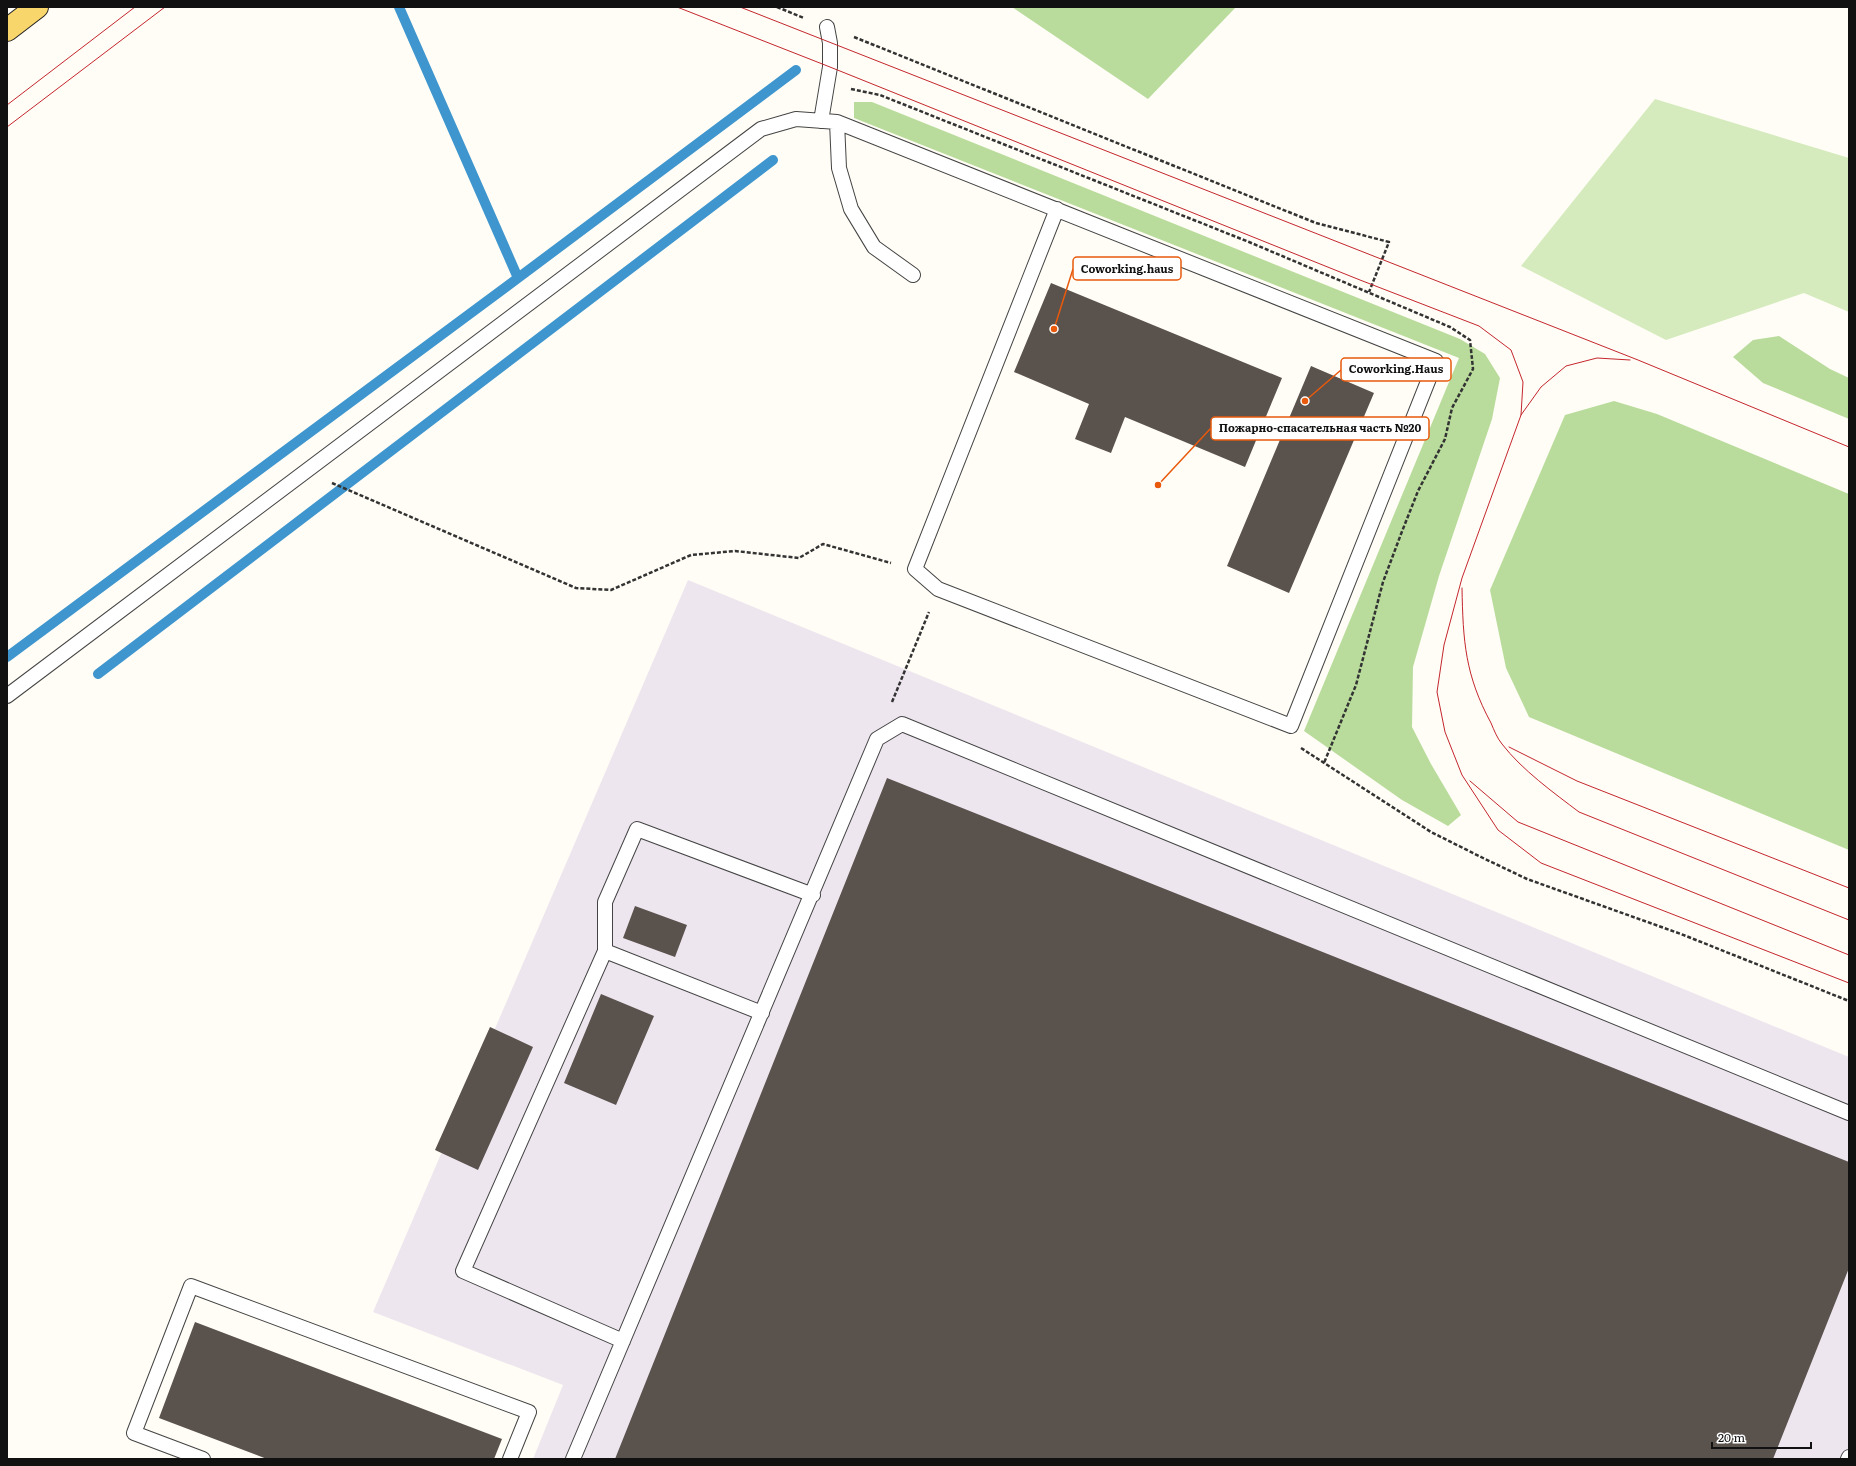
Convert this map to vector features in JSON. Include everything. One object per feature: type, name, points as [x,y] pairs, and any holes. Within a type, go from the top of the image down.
[{"type":"main road","points":[[7,30],[37,7]]},
{"type":"lane","points":[[821,121],[830,67],[830,43],[826,27]]},
{"type":"lane","points":[[7,696],[761,129],[796,118],[837,122],[1057,209],[1436,361],[1291,726],[938,589],[915,569],[1057,209]]},
{"type":"lane","points":[[837,122],[839,168],[851,209],[874,247],[913,275]]},
{"type":"lane","points":[[573,1459],[877,738],[902,724],[1849,1113]]},
{"type":"lane","points":[[623,1341],[462,1271],[605,951],[605,902],[637,829],[812,895]]},
{"type":"lane","points":[[605,951],[762,1013]]},
{"type":"lane","points":[[203,1459],[134,1433],[191,1286],[529,1412],[510,1459]]},
{"type":"path","points":[[777,7],[792,13]]},
{"type":"path","points":[[875,46],[1316,223],[1389,242],[1369,292]]},
{"type":"path","points":[[848,89],[880,95],[1249,242],[1450,327],[1470,340],[1473,369],[1452,408],[1445,439],[1418,491],[1401,534],[1383,582],[1356,685],[1324,763]]},
{"type":"path","points":[[306,472],[576,588],[611,590],[691,555],[735,551],[799,558],[823,544],[915,569]]},
{"type":"path","points":[[877,738],[938,589]]},
{"type":"path","points":[[1307,752],[1431,832],[1528,879],[1681,934],[1849,1001]]},
{"type":"shaded area","points":[[688,580],[1849,1057],[1849,1459],[533,1459],[563,1385],[373,1312]]},
{"type":"green space","points":[[1012,7],[1236,7],[1148,99]]},
{"type":"green space","points":[[1655,99],[1849,158],[1849,312],[1804,293],[1666,340],[1521,266]]},
{"type":"green space","points":[[854,102],[872,102],[1460,339],[1485,354],[1500,378],[1492,419],[1439,576],[1413,667],[1412,727],[1431,764],[1461,815],[1448,826],[1402,800],[1304,731],[1459,358],[854,118]]},
{"type":"green space","points":[[1779,336],[1830,369],[1849,378],[1849,419],[1763,383],[1733,357],[1753,340]]},
{"type":"green space","points":[[1614,401],[1657,414],[1849,494],[1849,850],[1529,717],[1506,668],[1490,590],[1565,415]]},
{"type":"building","points":[[1051,283],[1282,378],[1245,467],[1125,417],[1111,453],[1075,439],[1089,404],[1014,372]]},
{"type":"building","points":[[1311,366],[1374,393],[1289,593],[1227,566]]},
{"type":"building","points":[[887,778],[1849,1162],[1849,1268],[1773,1459],[615,1459]]},
{"type":"building","points":[[635,906],[687,925],[675,957],[623,938]]},
{"type":"building","points":[[601,994],[654,1016],[616,1105],[564,1083]]},
{"type":"building","points":[[490,1027],[533,1047],[478,1170],[435,1150]]},
{"type":"building","points":[[195,1322],[502,1439],[494,1459],[267,1459],[159,1418]]},
{"type":"waterway","points":[[7,657],[518,278],[399,7]]},
{"type":"waterway","points":[[518,278],[796,70]]},
{"type":"waterway","points":[[98,674],[773,160]]},
{"type":"tram line","points":[[7,105],[135,7]]},
{"type":"tram line","points":[[7,127],[165,7]]},
{"type":"tram line","points":[[677,7],[1360,280],[1479,326],[1511,350],[1523,382],[1521,415],[1462,578],[1444,645],[1437,692],[1445,732],[1462,775],[1498,830],[1541,863],[1849,983]]},
{"type":"tram line","points":[[740,7],[1638,360],[1849,447]]},
{"type":"tram line","points":[[1521,415],[1541,387],[1566,366],[1597,358],[1630,360]]},
{"type":"tram line","points":[[1462,588],[1463,625],[1467,657],[1482,706],[1500,742],[1510,754],[1539,781],[1579,812],[1849,920]]},
{"type":"tram line","points":[[1509,747],[1577,781],[1849,888]]},
{"type":"tram line","points":[[1470,781],[1518,822],[1849,955]]},
{"type":"place","name":"Coworking.haus","points":[[1054,329]]},
{"type":"place","name":"Coworking.Haus","points":[[1305,401]]},
{"type":"place","name":"Пожарно-спасательная часть №20","points":[[1158,485]]}]
